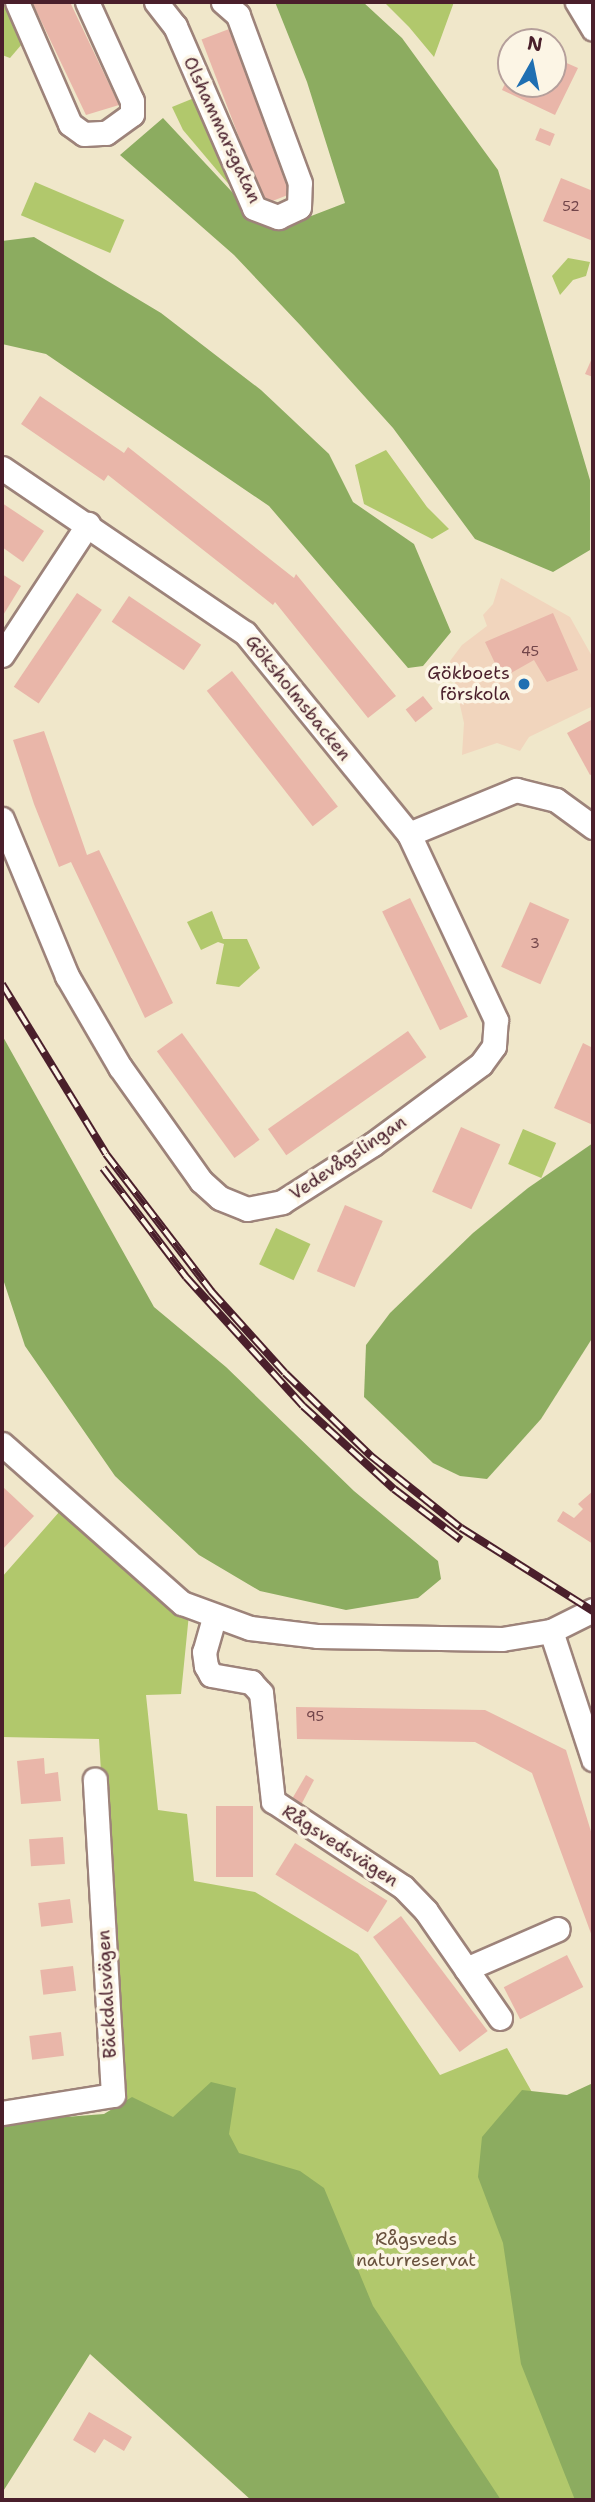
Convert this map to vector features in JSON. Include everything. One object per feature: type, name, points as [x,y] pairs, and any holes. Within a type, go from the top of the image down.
[{"type":"street","points":[[17,2],[70,124],[84,134],[106,133],[132,114],[132,101],[87,2]]},
{"type":"street","name":"Olshammarsgatan","points":[[156,2],[175,26],[254,208],[278,217],[299,206],[300,183],[238,15],[223,2]]},
{"type":"street","points":[[577,2],[593,29]]},
{"type":"street","name":"Göksholmsbacken","points":[[2,468],[212,606],[262,649],[409,834]]},
{"type":"street","points":[[2,656],[88,524]]},
{"type":"street","points":[[409,834],[516,790],[556,800],[593,827]]},
{"type":"street","name":"Vedevågslingan","points":[[2,819],[67,976],[120,1068],[201,1181],[220,1198],[247,1209],[282,1202],[373,1144],[481,1065],[494,1046],[496,1020],[409,834]]},
{"type":"street","points":[[2,1444],[182,1603],[214,1618],[250,1628],[317,1636],[502,1639],[551,1631],[593,1610]]},
{"type":"street","name":"Rågsvedsvägen","points":[[214,1618],[204,1652],[206,1666],[211,1675],[251,1682],[261,1693],[273,1801],[403,1887],[426,1911],[499,2018]]},
{"type":"street","points":[[551,1631],[593,1759]]},
{"type":"street","name":"Bäckdalsvägen","points":[[2,2113],[113,2095],[95,1780]]},
{"type":"street","points":[[466,1969],[558,1929]]},
{"type":"shaded area","name":"Gökboets förskola","points":[[501,578],[570,617],[593,658],[593,706],[529,737],[520,751],[497,743],[462,755],[464,723],[450,661],[462,645],[487,626],[483,615],[493,604]]},
{"type":"green space","points":[[2,2],[6,2],[22,44],[10,58],[2,55]]},
{"type":"green space","points":[[275,2],[363,2],[402,38],[498,170],[590,480],[590,550],[553,572],[475,539],[393,428],[301,326],[234,255],[120,155],[163,118],[247,208],[280,228],[345,203],[307,82]]},
{"type":"green space","points":[[384,2],[454,2],[434,57],[409,27]]},
{"type":"green space","points":[[199,96],[237,194],[183,130],[172,107]]},
{"type":"green space","points":[[35,182],[124,220],[110,253],[21,215]]},
{"type":"green space","points":[[34,237],[161,313],[261,390],[329,454],[353,502],[414,544],[451,632],[423,666],[408,668],[269,506],[46,354],[2,344],[2,241]]},
{"type":"green space","points":[[568,258],[590,262],[586,276],[573,280],[560,295],[552,276]]},
{"type":"green space","points":[[386,450],[427,507],[449,529],[432,539],[364,504],[355,465]]},
{"type":"green space","points":[[212,911],[223,939],[247,939],[260,968],[239,987],[216,984],[224,944],[218,942],[201,950],[187,922]]},
{"type":"green space","points":[[2,1035],[154,1307],[226,1367],[354,1491],[438,1561],[441,1579],[418,1598],[346,1610],[260,1591],[199,1555],[115,1476],[25,1346],[2,1276]]},
{"type":"green space","points":[[523,1129],[556,1143],[541,1178],[508,1164]]},
{"type":"green space","points":[[593,1143],[593,1337],[541,1419],[487,1479],[460,1476],[433,1463],[364,1397],[366,1345],[390,1313],[473,1233],[528,1188]]},
{"type":"green space","points":[[276,1228],[310,1244],[294,1280],[259,1264]]},
{"type":"green space","name":"Rågsveds naturreservat","points":[[60,1511],[189,1614],[181,1694],[146,1695],[158,1810],[187,1814],[194,1881],[255,1892],[358,1954],[440,2075],[507,2048],[593,2200],[593,2500],[376,2500],[125,2168],[99,1739],[2,1737],[2,1577]]},
{"type":"green space","points":[[211,2082],[236,2088],[229,2134],[239,2153],[300,2171],[324,2188],[373,2306],[501,2500],[251,2500],[90,2354],[2,2493],[2,2122],[104,2114],[132,2097],[173,2117]]},
{"type":"green space","points":[[593,2083],[593,2500],[575,2500],[521,2364],[503,2243],[478,2177],[482,2137],[522,2090],[567,2095]]},
{"type":"building","points":[[32,2],[70,2],[119,105],[86,115]]},
{"type":"building","points":[[237,26],[300,190],[265,204],[202,40]]},
{"type":"building","points":[[567,63],[578,68],[567,90]]},
{"type":"building","points":[[519,98],[563,98],[555,115]]},
{"type":"building","points":[[540,128],[555,134],[550,146],[535,140]]},
{"type":"building","points":[[561,178],[593,191],[593,241],[543,221]]},
{"type":"building","points":[[593,356],[593,377],[585,374]]},
{"type":"building","points":[[40,396],[124,453],[128,447],[294,578],[296,574],[396,696],[368,718],[275,602],[273,605],[108,475],[104,481],[21,424]]},
{"type":"building","points":[[2,503],[44,531],[23,562],[2,547]]},
{"type":"building","points":[[2,574],[21,586],[2,617]]},
{"type":"building","points":[[77,593],[102,610],[39,703],[14,687]]},
{"type":"building","points":[[129,596],[201,645],[184,670],[112,622]]},
{"type":"building","points":[[553,613],[578,670],[547,682],[534,660],[502,678],[485,642]]},
{"type":"building","points":[[232,671],[338,807],[313,826],[207,691]]},
{"type":"building","points":[[423,696],[433,709],[416,722],[406,710]]},
{"type":"building","points":[[593,719],[593,774],[590,775],[567,733]]},
{"type":"building","points":[[44,731],[87,855],[99,850],[173,1003],[145,1018],[71,862],[59,867],[34,804],[13,740]]},
{"type":"building","points":[[410,898],[468,1017],[440,1030],[382,912]]},
{"type":"building","points":[[530,902],[569,919],[540,984],[501,967]]},
{"type":"building","points":[[408,1031],[426,1057],[286,1155],[268,1129]]},
{"type":"building","points":[[182,1033],[260,1140],[235,1158],[157,1051]]},
{"type":"building","points":[[583,1043],[593,1048],[593,1125],[554,1108]]},
{"type":"building","points":[[461,1127],[500,1144],[471,1209],[432,1192]]},
{"type":"building","points":[[345,1205],[383,1221],[355,1287],[317,1271]]},
{"type":"building","points":[[2,1486],[34,1516],[2,1550]]},
{"type":"building","points":[[593,1491],[593,1544],[557,1521],[563,1511],[574,1518],[583,1509],[578,1504]]},
{"type":"building","points":[[296,1707],[485,1710],[566,1750],[593,1838],[593,1939],[532,1773],[475,1742],[297,1739]]},
{"type":"building","points":[[44,1758],[45,1774],[58,1772],[61,1801],[21,1804],[17,1761]]},
{"type":"building","points":[[306,1775],[314,1780],[301,1805],[292,1799]]},
{"type":"building","points":[[216,1806],[253,1806],[253,1877],[216,1877]]},
{"type":"building","points":[[63,1837],[65,1864],[31,1866],[29,1839]]},
{"type":"building","points":[[295,1843],[387,1901],[368,1932],[275,1874]]},
{"type":"building","points":[[70,1899],[73,1923],[41,1927],[38,1903]]},
{"type":"building","points":[[401,1916],[488,2031],[460,2052],[373,1937]]},
{"type":"building","points":[[567,1955],[583,1987],[520,2019],[504,1987]]},
{"type":"building","points":[[73,1966],[76,1991],[43,1995],[40,1970]]},
{"type":"building","points":[[61,2032],[64,2056],[32,2060],[29,2036]]},
{"type":"building","points":[[89,2412],[132,2437],[124,2451],[104,2439],[95,2453],[73,2440]]},
{"type":"railway","points":[[2,984],[106,1154],[211,1291],[285,1373],[371,1456],[461,1528],[593,1611]]},
{"type":"railway","points":[[103,1168],[186,1277],[303,1406],[394,1489],[461,1540]]},
{"type":"place","name":"Gökboets förskola","points":[[524,684]]}]
